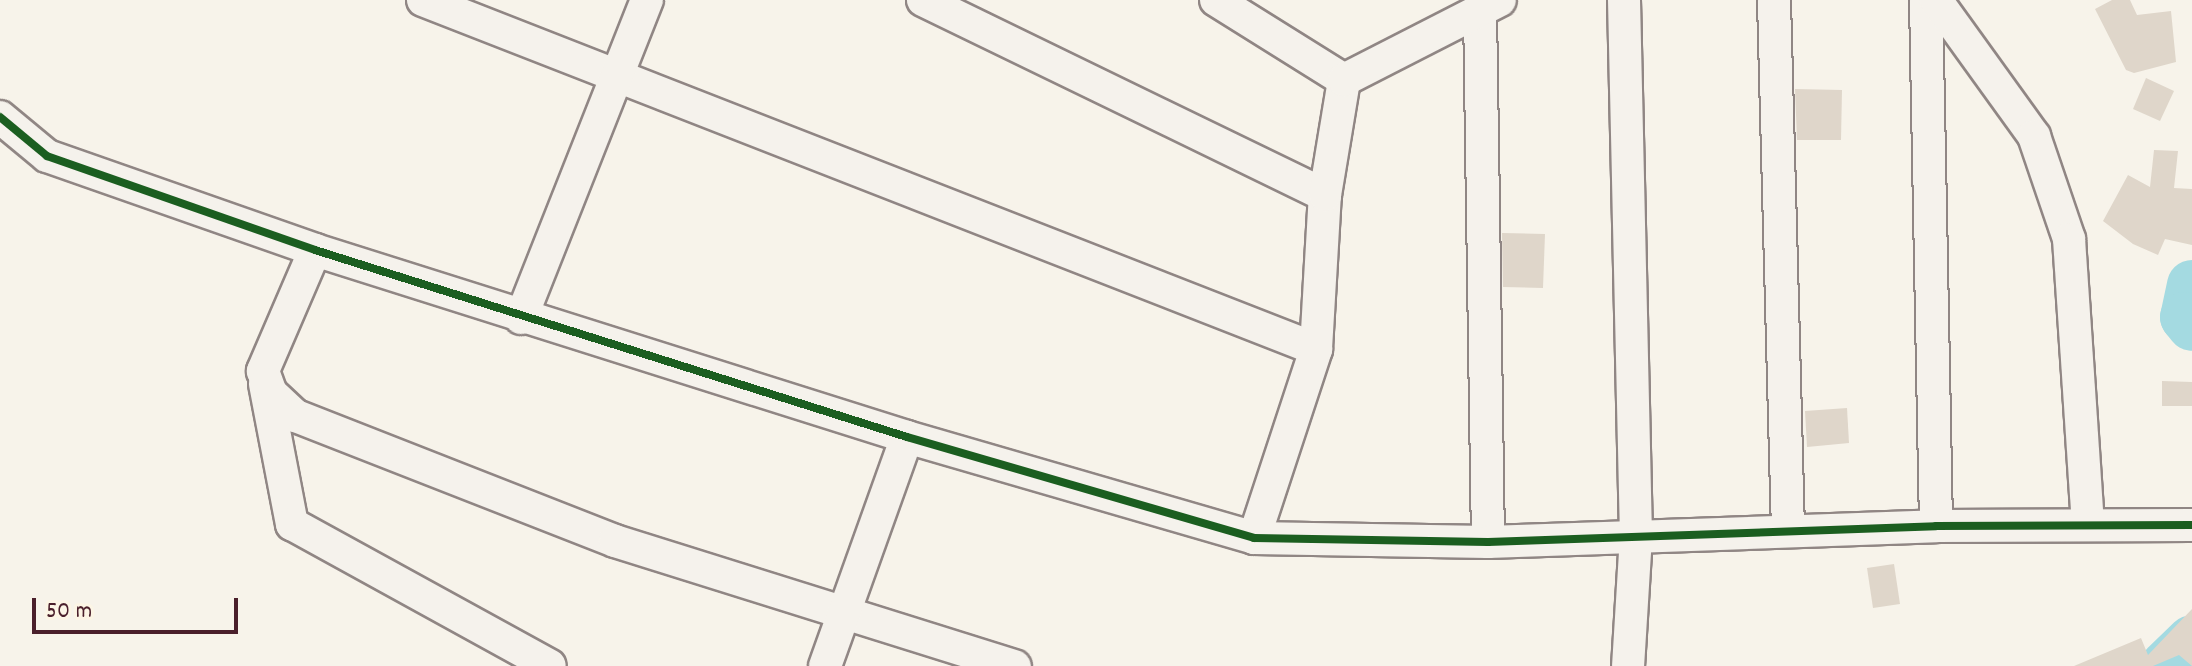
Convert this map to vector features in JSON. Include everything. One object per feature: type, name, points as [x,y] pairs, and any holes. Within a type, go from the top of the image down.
[{"type":"street","points":[[423,0],[620,74],[1316,349]]},
{"type":"street","points":[[521,318],[647,0]]},
{"type":"street","points":[[923,0],[1325,195]]},
{"type":"street","points":[[1216,0],[1344,80]]},
{"type":"street","points":[[1624,0],[1636,536],[1628,666]]},
{"type":"street","points":[[1774,0],[1788,531]]},
{"type":"street","points":[[1926,0],[1936,526]]},
{"type":"street","points":[[1936,0],[2034,136],[2069,239],[2088,523]]},
{"type":"street","points":[[1344,80],[1490,4],[1488,542]]},
{"type":"street","points":[[1254,538],[1316,349],[1325,195],[1344,80]]},
{"type":"street","points":[[0,117],[47,156],[315,250],[521,318],[907,437],[1254,538],[1488,542],[1936,526],[2088,523],[2192,525]]},
{"type":"street","points":[[315,250],[263,371],[292,524],[550,666]]},
{"type":"street","points":[[263,371],[271,393],[296,416],[615,541],[844,611],[959,658],[1015,666]]},
{"type":"street","points":[[825,666],[907,437]]},
{"type":"building","points":[[2112,0],[2130,0],[2137,15],[2171,11],[2176,62],[2134,73],[2126,70],[2095,9]]},
{"type":"building","points":[[2146,78],[2174,91],[2160,121],[2133,109]]},
{"type":"building","points":[[1795,89],[1842,90],[1841,140],[1797,140]]},
{"type":"building","points":[[2154,150],[2178,151],[2174,188],[2192,189],[2192,245],[2165,239],[2158,255],[2133,244],[2103,221],[2128,175],[2150,187]]},
{"type":"building","points":[[1502,233],[1545,234],[1543,288],[1503,287]]},
{"type":"building","points":[[2162,381],[2192,382],[2192,406],[2162,406]]},
{"type":"building","points":[[1847,408],[1849,443],[1807,447],[1805,411]]},
{"type":"building","points":[[1894,564],[1900,604],[1873,608],[1867,568]]},
{"type":"building","points":[[2192,609],[2192,666],[2179,655],[2153,666],[2074,666],[2141,638],[2148,655]]},
{"type":"waterway","points":[[2192,285],[2185,317],[2192,326]]},
{"type":"waterway","points":[[2165,666],[2192,640]]},
{"type":"cycle path","points":[[0,117],[47,156],[315,250],[907,437],[1254,538],[1488,542],[1936,526],[2192,525]]}]
